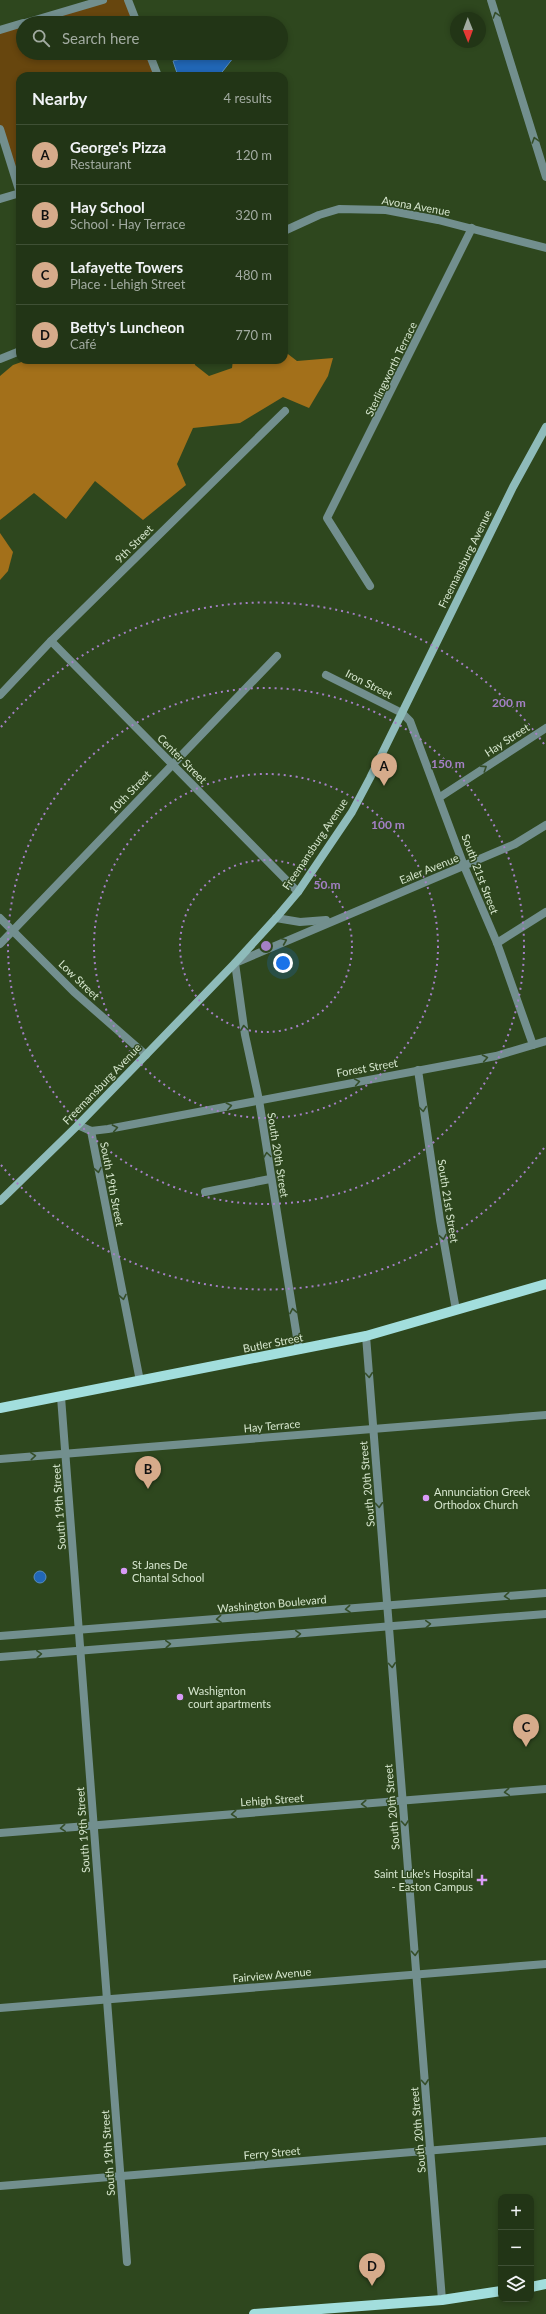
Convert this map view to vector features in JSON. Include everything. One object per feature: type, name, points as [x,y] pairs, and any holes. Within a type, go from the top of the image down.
[{"type":"main road","name":"Freemansburg Avenue","points":[[0,1201],[78,1125],[235,963],[298,892],[352,812],[513,487],[546,427]]},
{"type":"main road","name":"Butler Street","points":[[0,1408],[366,1336],[546,1284]]},
{"type":"main road","points":[[534,2286],[546,2284]]},
{"type":"main road","points":[[254,2314],[442,2300],[498,2291]]},
{"type":"street","points":[[48,16],[103,0]]},
{"type":"street","points":[[128,0],[134,16]]},
{"type":"street","points":[[491,0],[546,177]]},
{"type":"street","points":[[0,30],[16,25]]},
{"type":"street","points":[[152,60],[156,72]]},
{"type":"street","points":[[0,129],[16,180]]},
{"type":"street","points":[[0,199],[16,194]]},
{"type":"street","name":"Avona Avenue","points":[[288,229],[319,215],[339,209],[386,210],[472,228],[546,248]]},
{"type":"street","name":"Sterlingworth Terrace","points":[[370,586],[327,518],[472,228]]},
{"type":"street","points":[[0,359],[16,353]]},
{"type":"street","name":"9th Street","points":[[0,695],[51,641],[285,410]]},
{"type":"street","name":"Center Street","points":[[51,641],[298,892]]},
{"type":"street","name":"10th Street","points":[[0,944],[277,656]]},
{"type":"street","name":"Iron Street","points":[[326,675],[402,713]]},
{"type":"street","name":"South 21st Street","points":[[402,713],[410,721],[440,797],[464,866],[497,943],[533,1045]]},
{"type":"street","name":"Hay Street","points":[[440,797],[546,728]]},
{"type":"street","name":"Ealer Avenue","points":[[235,963],[515,844],[546,824]]},
{"type":"street","points":[[497,943],[546,912]]},
{"type":"street","name":"Low Street","points":[[0,918],[74,992],[146,1055]]},
{"type":"street","name":"Ealer Avenue","points":[[276,918],[300,922],[338,918]]},
{"type":"street","name":"South 20th Street","points":[[235,963],[245,1035],[259,1100],[270,1179],[299,1350]]},
{"type":"street","name":"Forest Street","points":[[191,1114],[496,1056],[546,1041]]},
{"type":"street","name":"South 21st Street","points":[[418,1070],[440,1220],[456,1310]]},
{"type":"street","name":"South 19th Street","points":[[78,1125],[91,1132],[191,1114]]},
{"type":"street","name":"South 19th Street","points":[[91,1132],[140,1381]]},
{"type":"street","points":[[205,1192],[270,1179]]},
{"type":"street","name":"South 20th Street","points":[[366,1336],[442,2300]]},
{"type":"street","name":"South 19th Street","points":[[61,1396],[127,2262]]},
{"type":"street","name":"Hay Terrace","points":[[0,1459],[546,1415]]},
{"type":"street","name":"Washington Boulevard","points":[[0,1636],[546,1593]]},
{"type":"street","points":[[0,1657],[546,1614]]},
{"type":"street","name":"Lehigh Street","points":[[0,1833],[546,1789]]},
{"type":"street","name":"Fairview Avenue","points":[[0,2008],[546,1964]]},
{"type":"street","name":"Ferry Street","points":[[0,2186],[431,2152],[546,2141]]},
{"type":"shaded area","points":[[103,0],[128,0],[136,16],[49,16]]},
{"type":"shaded area","points":[[16,25],[16,60],[153,60],[158,72],[16,72],[16,179],[0,128],[0,30]]},
{"type":"shaded area","points":[[288,354],[297,361],[333,358],[328,376],[309,408],[283,397],[240,423],[193,428],[177,464],[186,485],[143,520],[95,481],[66,519],[34,493],[0,520],[0,376],[13,365],[195,364],[209,376],[232,368],[232,364],[288,364]]},
{"type":"shaded area","points":[[0,533],[13,552],[8,571],[0,580]]},
{"type":"water","points":[[232,60],[222,72],[177,72],[173,61]]},
{"type":"water","points":[[38,1571],[42,1571],[46,1577],[42,1583],[38,1583],[34,1579],[34,1575]]},
{"type":"place","name":"George's Pizza","points":[[384,786]]},
{"type":"place","name":"Hay School","points":[[148,1489]]},
{"type":"place","name":"Annunciation Greek Orthodox Church","points":[[426,1498]]},
{"type":"place","name":"St Janes De Chantal School","points":[[124,1571]]},
{"type":"place","name":"Washignton court apartments","points":[[180,1697]]},
{"type":"place","name":"Lafayette Towers","points":[[526,1747]]},
{"type":"place","name":"Saint Luke's Hospital - Easton Campus","points":[[482,1880]]},
{"type":"place","name":"Betty's Luncheon","points":[[372,2286]]}]
